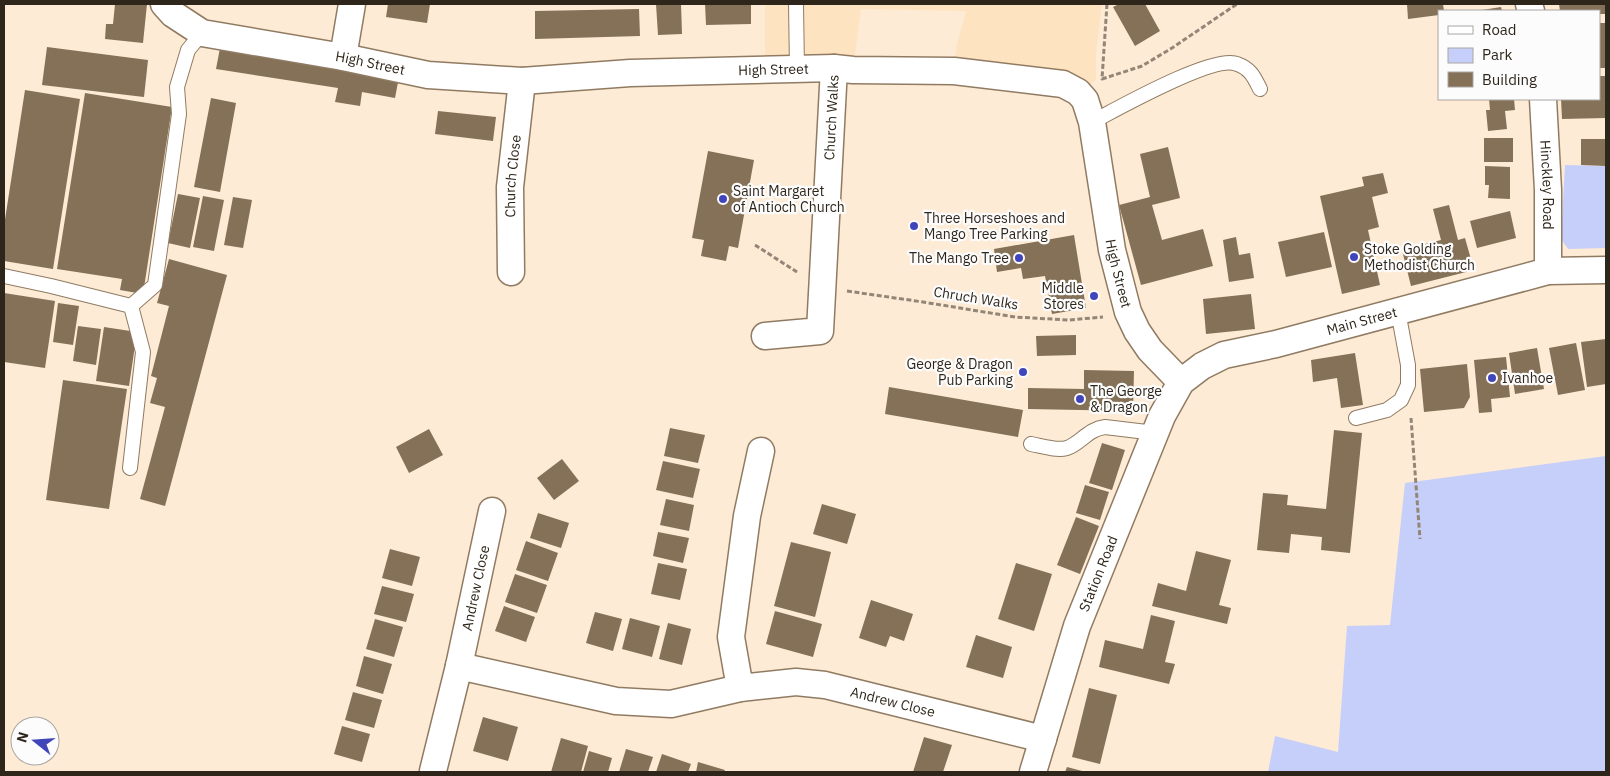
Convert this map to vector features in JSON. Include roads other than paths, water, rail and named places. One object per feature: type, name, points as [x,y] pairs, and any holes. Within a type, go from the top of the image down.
[{"type":"street","name":"High Street","points":[[164,4],[173,14],[202,33],[343,56],[428,75],[522,81],[630,73],[834,68],[853,70],[954,71],[1064,84],[1078,92],[1085,100],[1092,122],[1112,250],[1128,312],[1137,331],[1150,350],[1181,382]]},
{"type":"street","points":[[343,56],[352,4]]},
{"type":"street","name":"Church Walks","points":[[765,336],[820,332],[834,68]]},
{"type":"street","name":"Church Close","points":[[511,272],[510,187],[522,81]]},
{"type":"street","name":"Hinckley Road","points":[[1543,100],[1548,190],[1548,271]]},
{"type":"street","name":"Main Street","points":[[1181,382],[1202,366],[1224,355],[1276,344],[1548,271],[1606,270]]},
{"type":"street","name":"Station Road","points":[[1033,772],[1077,626],[1162,416],[1181,382]]},
{"type":"street","points":[[740,688],[731,638],[747,516],[761,451]]},
{"type":"street","name":"Andrew Close","points":[[433,771],[459,666],[492,511]]},
{"type":"street","name":"Andrew Close","points":[[459,666],[616,701],[671,704],[740,688],[796,682],[825,685],[1043,739]]},
{"type":"lane","points":[[796,4],[797,69]]},
{"type":"lane","points":[[131,306],[156,285],[179,114],[177,87],[188,50],[202,33]]},
{"type":"lane","points":[[1092,122],[1170,82],[1216,64],[1236,63],[1253,74],[1260,89]]},
{"type":"lane","points":[[4,276],[131,306]]},
{"type":"lane","points":[[130,468],[143,352],[131,306]]},
{"type":"lane","points":[[1356,418],[1387,410],[1402,400],[1408,384],[1408,365],[1398,311]]},
{"type":"lane","points":[[1031,444],[1053,448],[1067,448],[1097,428],[1155,433]]},
{"type":"place","name":"Saint Margaret of Antioch Church","points":[[723,199]]},
{"type":"place","name":"Three Horseshoes and Mango Tree Parking","points":[[914,226]]},
{"type":"place","name":"Stoke Golding Methodist Church","points":[[1354,257]]},
{"type":"place","name":"The Mango Tree","points":[[1019,258]]},
{"type":"place","name":"Middle Stores","points":[[1094,296]]},
{"type":"place","name":"George & Dragon Pub Parking","points":[[1023,372]]},
{"type":"place","name":"Ivanhoe","points":[[1492,378]]},
{"type":"place","name":"The George & Dragon","points":[[1080,399]]}]
